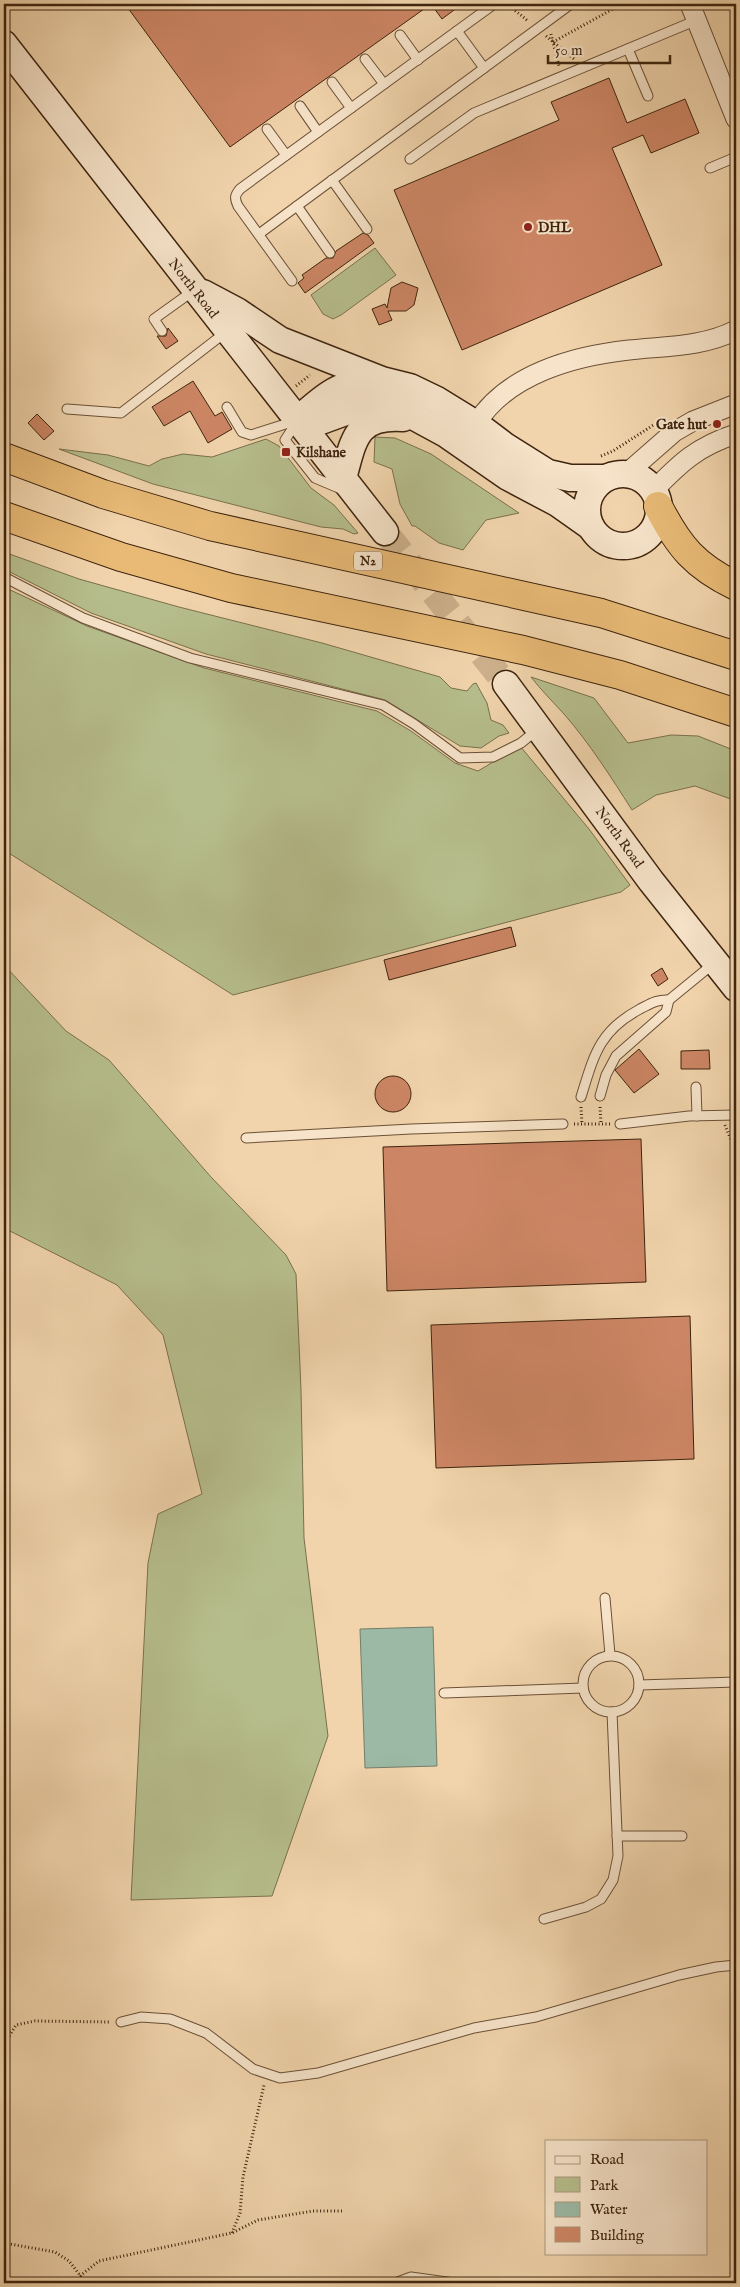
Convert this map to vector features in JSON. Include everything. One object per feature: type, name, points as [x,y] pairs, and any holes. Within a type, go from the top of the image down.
[{"type":"highway","name":"N2","points":[[4,457],[103,494],[210,526],[601,613],[736,656]]},
{"type":"highway","points":[[656,499],[680,544],[695,560],[721,579],[736,586]]},
{"type":"highway","points":[[4,516],[121,557],[231,588],[523,650],[620,675],[736,714]]},
{"type":"main road","name":"North Road","points":[[4,44],[385,532]]},
{"type":"main road","points":[[196,289],[237,311],[280,340],[382,380],[410,387],[437,400],[548,473],[570,478],[616,476],[646,482],[656,499],[657,518],[653,529],[644,538],[633,544],[621,546],[609,543],[591,527],[557,503],[508,477],[446,434],[398,408],[382,405],[362,406],[322,422],[298,420]]},
{"type":"main road","points":[[298,420],[325,395],[359,382],[382,380]]},
{"type":"main road","points":[[350,487],[355,434],[370,422],[390,417],[419,419]]},
{"type":"main road","points":[[591,527],[587,515],[587,503],[594,489],[616,476]]},
{"type":"main road","name":"North Road","points":[[506,684],[652,881],[736,988]]},
{"type":"street","points":[[693,12],[736,119]]},
{"type":"street","points":[[476,424],[494,401],[530,378],[560,365],[627,350],[686,345],[722,337],[736,330]]},
{"type":"street","points":[[616,476],[674,432],[693,421],[736,404]]},
{"type":"street","points":[[656,499],[679,464],[695,452],[717,440],[736,434]]},
{"type":"lane","points":[[292,281],[238,206],[235,194],[494,4]]},
{"type":"lane","points":[[259,234],[571,4]]},
{"type":"lane","points":[[410,159],[474,113],[628,49],[693,12]]},
{"type":"lane","points":[[457,31],[484,68]]},
{"type":"lane","points":[[400,35],[418,60]]},
{"type":"lane","points":[[628,49],[648,96]]},
{"type":"lane","points":[[365,59],[384,84]]},
{"type":"lane","points":[[332,82],[351,108]]},
{"type":"lane","points":[[300,106],[318,132]]},
{"type":"lane","points":[[267,129],[286,155]]},
{"type":"lane","points":[[710,168],[736,157]]},
{"type":"lane","points":[[332,180],[368,229]]},
{"type":"lane","points":[[297,206],[330,253]]},
{"type":"lane","points":[[162,331],[154,319],[196,289]]},
{"type":"lane","points":[[67,409],[121,413],[228,331]]},
{"type":"lane","points":[[227,407],[242,432],[251,435],[276,429],[298,420]]},
{"type":"lane","points":[[4,576],[83,618],[190,658],[383,705],[414,724],[460,758],[493,757],[521,743],[539,728]]},
{"type":"lane","points":[[600,1096],[606,1075],[616,1056],[666,1012],[669,1000],[716,962]]},
{"type":"lane","points":[[581,1097],[594,1056],[607,1032],[626,1017],[659,999],[669,1000]]},
{"type":"lane","points":[[696,1087],[697,1116]]},
{"type":"lane","points":[[620,1124],[697,1116],[736,1115]]},
{"type":"lane","points":[[246,1138],[563,1124]]},
{"type":"lane","points":[[605,1598],[610,1655]]},
{"type":"lane","points":[[610,1655],[620,1656],[628,1661],[638,1676],[640,1685],[633,1702],[626,1708],[612,1712],[599,1710],[591,1705],[583,1688],[583,1678],[592,1662],[610,1655]]},
{"type":"lane","points":[[640,1685],[736,1682]]},
{"type":"lane","points":[[444,1692],[583,1688]]},
{"type":"lane","points":[[544,1920],[586,1907],[601,1899],[613,1880],[618,1856],[618,1836],[612,1712]]},
{"type":"lane","points":[[618,1836],[682,1836]]},
{"type":"lane","points":[[121,2022],[141,2017],[170,2019],[206,2033],[253,2069],[280,2078],[318,2073],[474,2028],[536,2017],[679,1975],[736,1965]]},
{"type":"lane","points":[[395,2283],[411,2277],[454,2283]]},
{"type":"path","points":[[553,42],[622,4]]},
{"type":"path","points":[[548,21],[562,77]]},
{"type":"path","points":[[721,1116],[736,1152]]},
{"type":"path","points":[[563,1124],[620,1124]]},
{"type":"path","points":[[4,2045],[16,2025],[35,2021],[121,2022]]},
{"type":"path","points":[[232,2233],[240,2213],[243,2177],[267,2074]]},
{"type":"path","points":[[80,2276],[99,2261],[232,2233],[258,2220],[313,2211],[342,2211]]},
{"type":"path","points":[[4,2243],[55,2252],[70,2261],[86,2283]]},
{"type":"green space","points":[[375,248],[396,275],[341,315],[333,319],[323,314],[311,295]]},
{"type":"green space","points":[[375,437],[395,438],[431,454],[519,513],[486,520],[463,550],[439,543],[415,526],[412,526],[400,504],[392,469],[374,462]]},
{"type":"green space","points":[[266,439],[279,446],[311,488],[334,505],[358,533],[354,534],[343,529],[321,527],[153,484],[59,449],[108,455],[149,466],[162,459],[183,454],[212,457]]},
{"type":"green space","points":[[4,552],[79,579],[179,607],[322,643],[440,677],[451,688],[467,691],[476,683],[487,703],[491,720],[503,725],[509,733],[499,736],[481,748],[460,746],[385,700],[206,654],[91,613],[4,569]]},
{"type":"green space","points":[[4,587],[87,626],[204,668],[377,711],[411,731],[455,763],[478,771],[520,746],[589,829],[630,885],[621,892],[233,995],[4,850]]},
{"type":"green space","points":[[531,677],[594,698],[628,743],[671,735],[698,736],[736,751],[736,801],[695,786],[656,795],[632,810],[583,737]]},
{"type":"green space","points":[[4,965],[66,1031],[109,1060],[211,1177],[286,1255],[296,1274],[304,1538],[328,1736],[272,1896],[131,1900],[148,1563],[158,1514],[202,1494],[163,1335],[117,1285],[4,1228]]},
{"type":"water","points":[[433,1627],[437,1766],[365,1768],[360,1629]]},
{"type":"building","points":[[125,4],[431,4],[230,147]]},
{"type":"building","points":[[431,4],[462,4],[442,19]]},
{"type":"building","name":"DHL","points":[[609,78],[627,123],[685,99],[699,133],[651,153],[643,135],[612,148],[662,265],[462,350],[394,190],[559,120],[551,102]]},
{"type":"building","points":[[363,233],[368,235],[374,243],[305,293],[298,283],[304,278],[302,275],[326,258],[333,258],[336,251]]},
{"type":"building","points":[[402,282],[418,288],[414,305],[406,311],[388,311],[392,320],[379,325],[372,309],[385,304],[387,308],[391,288]]},
{"type":"building","points":[[168,328],[178,341],[166,349],[157,336],[166,336]]},
{"type":"building","points":[[193,381],[215,416],[222,412],[232,429],[208,443],[190,411],[164,426],[152,407]]},
{"type":"building","points":[[37,414],[54,431],[44,440],[28,423]]},
{"type":"building","points":[[511,927],[516,946],[389,980],[384,960]]},
{"type":"building","points":[[662,968],[668,979],[658,986],[651,975]]},
{"type":"building","points":[[639,1049],[659,1074],[634,1093],[615,1070]]},
{"type":"building","points":[[709,1050],[710,1069],[681,1069],[681,1051]]},
{"type":"building","points":[[393,1076],[400,1077],[406,1081],[410,1087],[410,1101],[406,1107],[400,1111],[393,1112],[386,1111],[380,1107],[376,1101],[375,1094],[376,1087],[380,1081],[386,1077]]},
{"type":"building","points":[[641,1139],[646,1282],[387,1291],[383,1147]]},
{"type":"building","points":[[690,1316],[694,1459],[436,1468],[431,1325]]},
{"type":"tunnel","points":[[385,532],[506,684]]},
{"type":"place","name":"DHL","points":[[528,227]]},
{"type":"place","name":"Gate hut","points":[[717,424]]},
{"type":"place","name":"Kilshane","points":[[286,452]]}]
